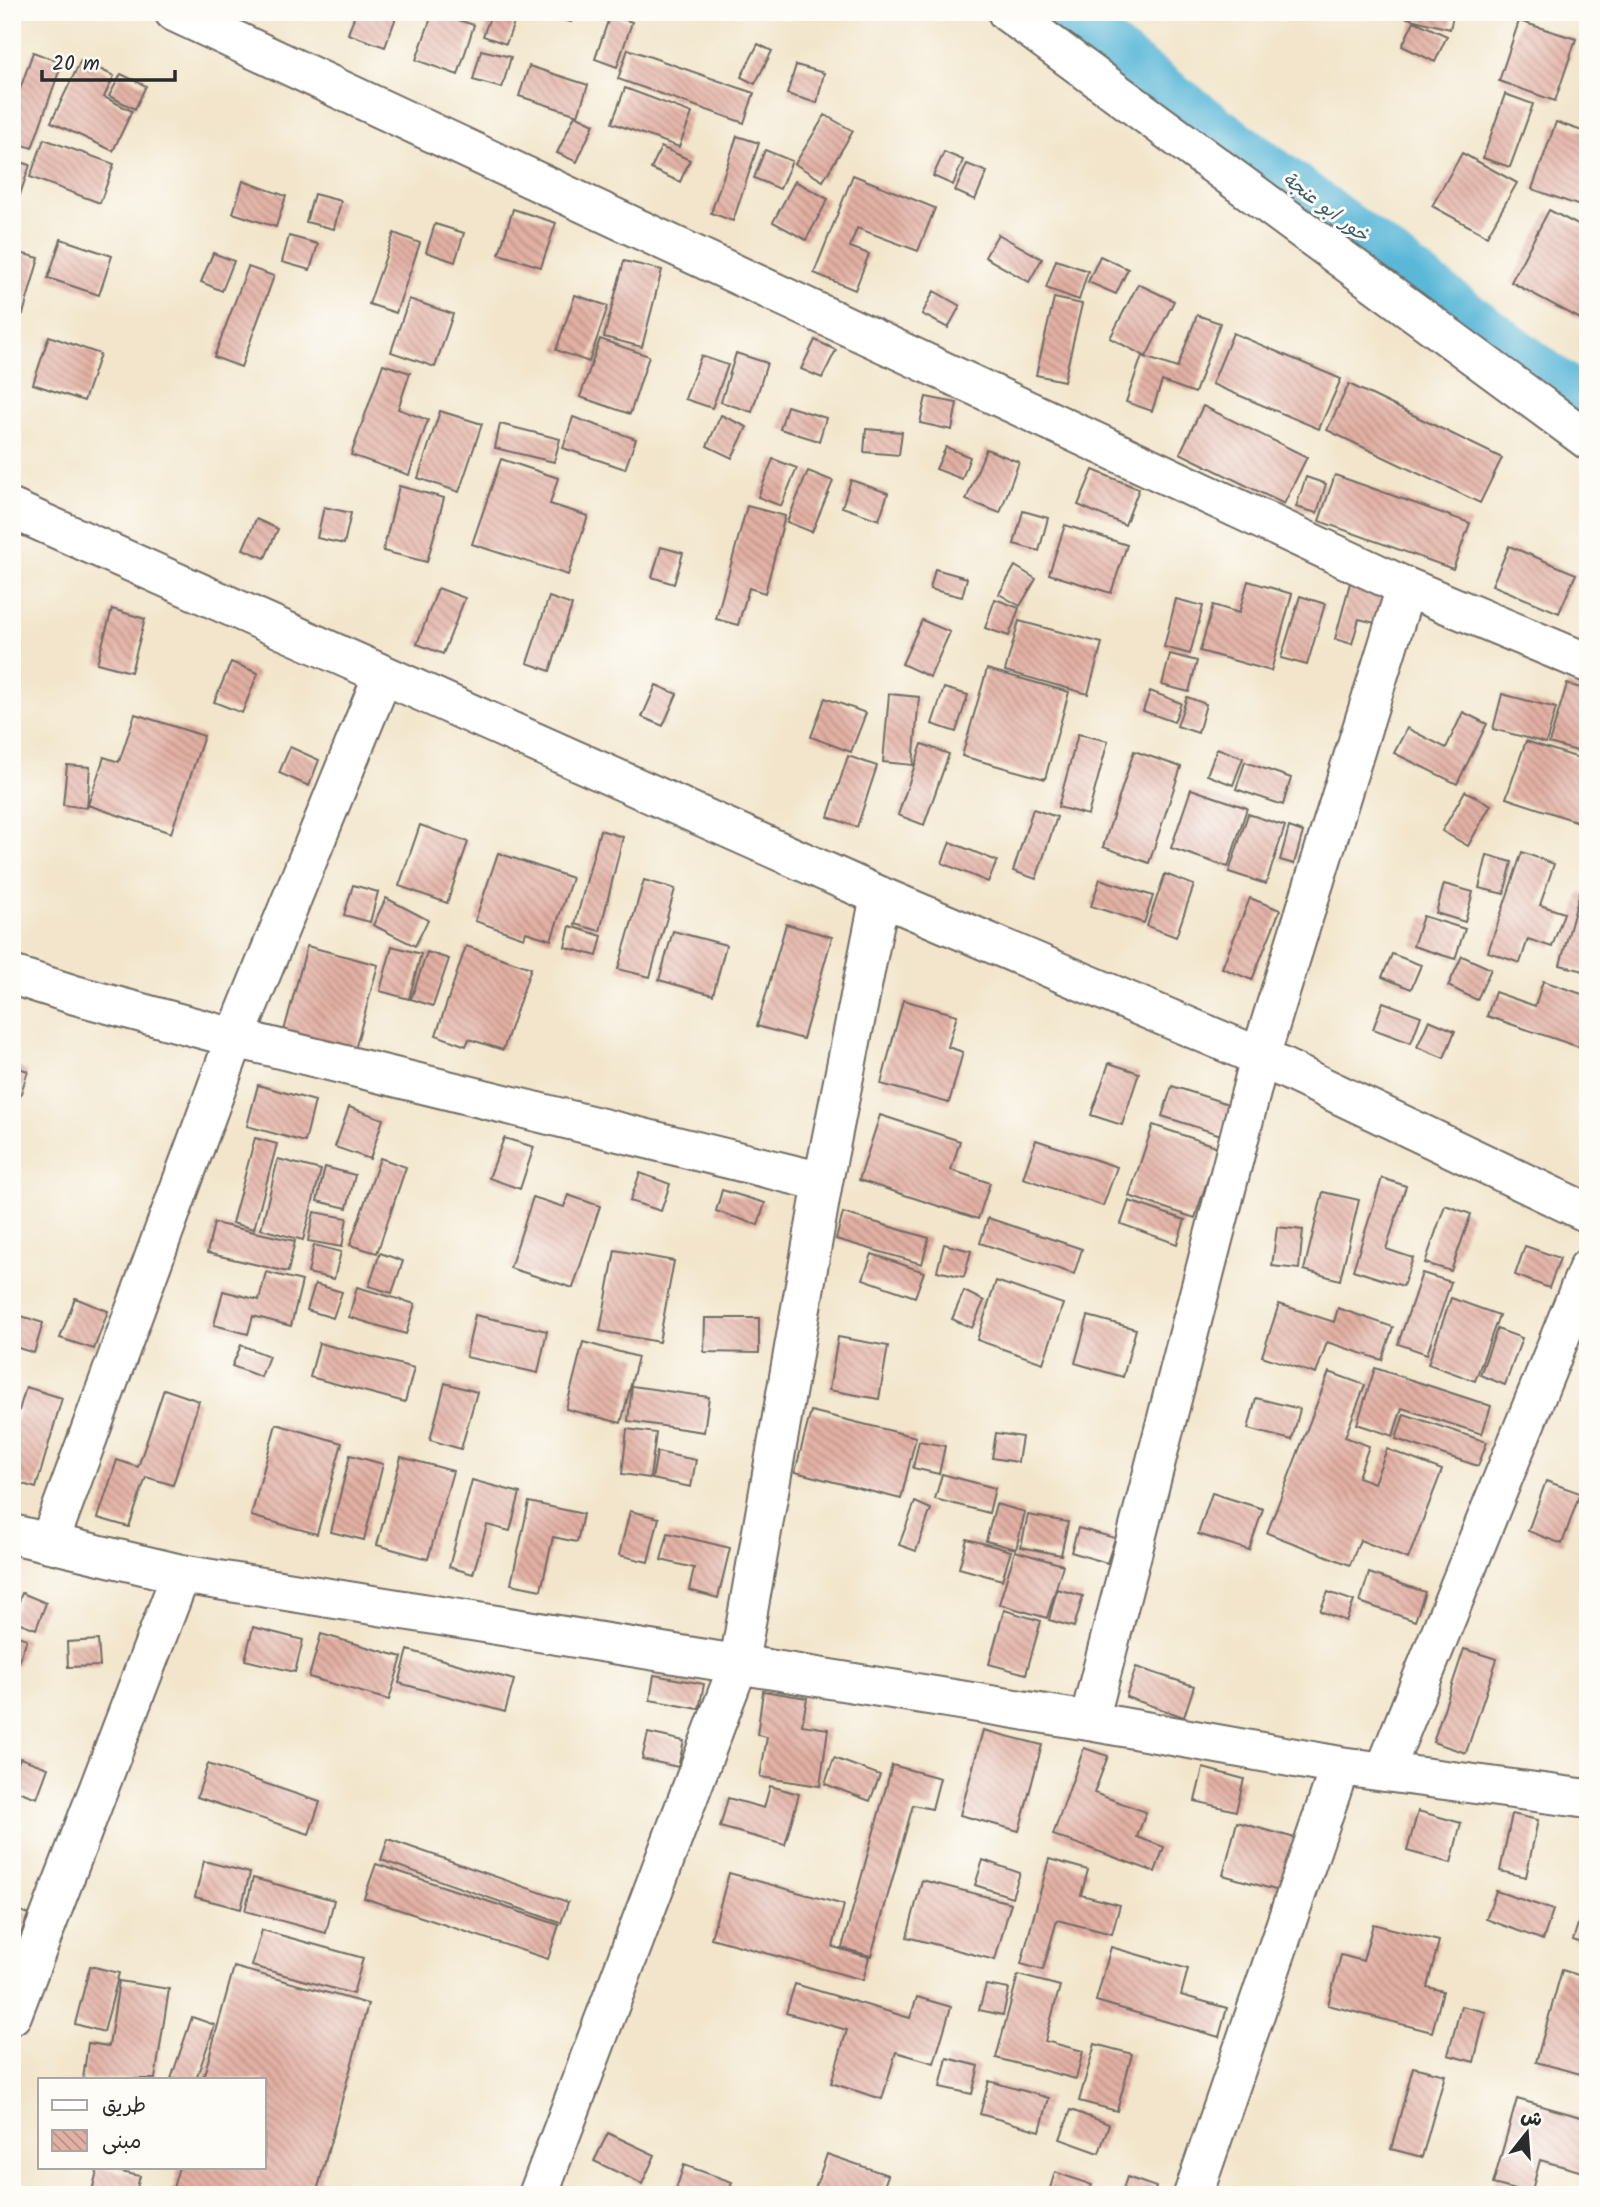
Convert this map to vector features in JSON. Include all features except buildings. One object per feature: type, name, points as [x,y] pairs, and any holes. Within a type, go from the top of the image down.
[{"type":"street","points":[[174,12],[1406,587],[1588,663]]},
{"type":"street","points":[[1007,12],[1588,440]]},
{"type":"street","points":[[12,509],[880,896],[1259,1057],[1585,1201]]},
{"type":"street","points":[[1089,1721],[1259,1057],[1406,587]]},
{"type":"street","points":[[49,1543],[235,1038],[383,675]]},
{"type":"street","points":[[538,2195],[739,1663],[823,1182],[880,896]]},
{"type":"street","points":[[12,975],[75,995],[235,1038],[823,1182]]},
{"type":"street","points":[[1385,1770],[1588,1268]]},
{"type":"street","points":[[12,1534],[181,1574],[739,1663],[1340,1766],[1588,1799]]},
{"type":"street","points":[[12,2015],[181,1574]]},
{"type":"street","points":[[1193,2195],[1340,1766]]},
{"type":"waterway","name":"خور ابو عنجة","points":[[1061,12],[1588,404]]}]
